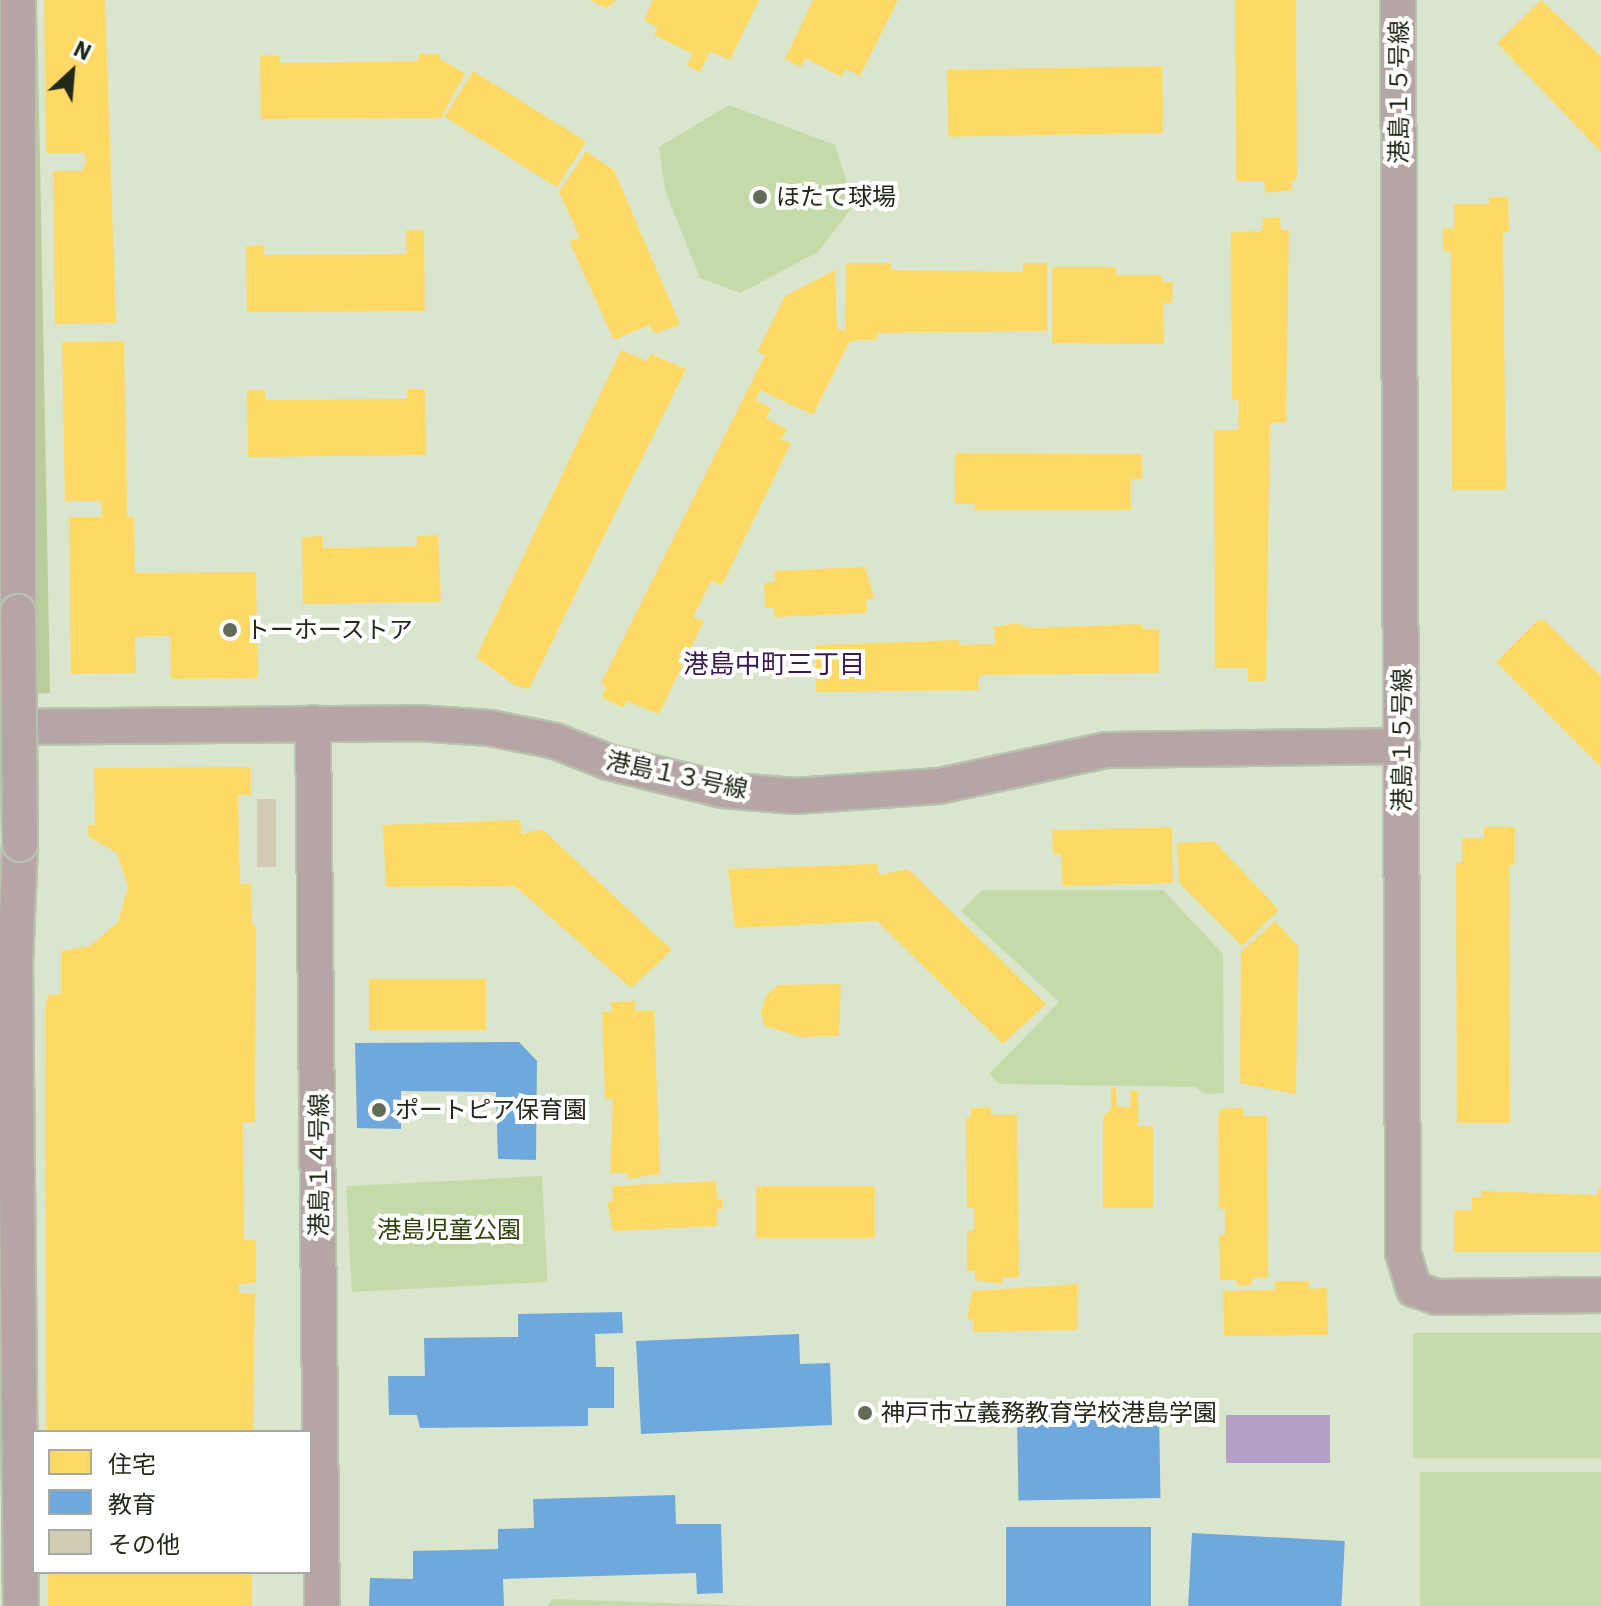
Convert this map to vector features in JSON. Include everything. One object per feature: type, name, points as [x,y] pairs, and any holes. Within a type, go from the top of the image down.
[{"type":"street","points":[[18,0],[20,844],[7,961],[21,1606]]},
{"type":"street","name":"港島１５号線","points":[[1398,0],[1406,1274],[1414,1289],[1437,1297],[1601,1295]]},
{"type":"street","name":"港島１３号線","points":[[0,727],[313,723],[490,728],[555,741],[608,762],[723,790],[795,796],[939,786],[1107,750],[1402,746]]},
{"type":"street","name":"港島１４号線","points":[[313,723],[322,1606]]},
{"type":"green space","points":[[0,0],[37,0],[50,693],[0,695]]},
{"type":"green space","name":"ほたて球場","points":[[729,105],[835,145],[854,205],[818,252],[740,293],[700,278],[665,190],[659,147]]},
{"type":"green space","points":[[982,890],[1163,890],[1223,954],[1224,1093],[1206,1094],[1195,1087],[999,1084],[989,1074],[1059,1002],[961,911]]},
{"type":"green space","name":"港島児童公園","points":[[542,1176],[548,1282],[352,1292],[346,1186]]},
{"type":"green space","points":[[1413,1333],[1601,1333],[1601,1458],[1413,1458]]},
{"type":"green space","points":[[1420,1472],[1601,1472],[1601,1606],[1420,1606]]},
{"type":"green space","points":[[553,1599],[757,1606],[547,1606]]},
{"type":"shaded area","points":[[1226,1415],[1330,1415],[1330,1463],[1226,1463]]},
{"type":"building: 住宅","points":[[44,0],[105,0],[116,323],[55,324],[53,171],[82,171],[86,162],[85,153],[46,153]]},
{"type":"building: 住宅","points":[[590,0],[617,0],[606,8]]},
{"type":"building: 住宅","points":[[653,0],[759,0],[730,60],[710,51],[700,72],[687,65],[693,54],[654,35],[658,28],[644,20]]},
{"type":"building: 住宅","points":[[813,0],[898,0],[860,76],[845,69],[841,77],[806,58],[801,67],[785,59]]},
{"type":"building: 住宅","points":[[1235,0],[1296,0],[1297,179],[1292,180],[1292,190],[1266,193],[1264,181],[1236,181]]},
{"type":"building: 住宅","points":[[1541,0],[1601,56],[1601,152],[1497,43]]},
{"type":"building: 住宅","points":[[419,54],[440,54],[440,59],[465,73],[441,118],[261,119],[260,55],[280,56],[280,63],[418,61]]},
{"type":"building: 住宅","points":[[1162,66],[1163,133],[948,137],[947,70]]},
{"type":"building: 住宅","points":[[473,71],[586,141],[557,187],[444,117]]},
{"type":"building: 住宅","points":[[586,151],[614,170],[680,324],[655,334],[649,325],[614,340],[569,241],[580,238],[559,192]]},
{"type":"building: 住宅","points":[[1489,197],[1508,197],[1509,232],[1503,232],[1506,490],[1452,490],[1451,252],[1443,251],[1443,228],[1454,229],[1454,204],[1489,204]]},
{"type":"building: 住宅","points":[[1280,217],[1281,230],[1289,230],[1286,422],[1270,423],[1266,681],[1248,681],[1248,668],[1215,668],[1214,430],[1238,430],[1239,399],[1232,400],[1231,232],[1262,231],[1263,218]]},
{"type":"building: 住宅","points":[[406,230],[424,230],[425,311],[247,312],[246,246],[264,245],[264,255],[406,254]]},
{"type":"building: 住宅","points":[[846,263],[891,263],[891,270],[1023,272],[1023,263],[1047,263],[1047,331],[878,333],[876,340],[850,341],[813,415],[760,390],[755,400],[771,408],[766,418],[787,429],[781,439],[791,443],[722,585],[711,581],[693,617],[704,621],[659,714],[627,701],[623,708],[601,697],[606,687],[601,683],[765,355],[757,352],[785,296],[835,270],[837,328],[845,331]]},
{"type":"building: 住宅","points":[[1052,267],[1116,267],[1116,275],[1162,275],[1162,282],[1173,282],[1172,303],[1163,303],[1164,344],[1052,343]]},
{"type":"building: 住宅","points":[[124,341],[127,517],[134,517],[135,573],[256,572],[258,678],[171,679],[170,636],[135,637],[136,673],[71,674],[69,517],[102,517],[101,501],[65,501],[62,342]]},
{"type":"building: 住宅","points":[[621,350],[647,361],[651,354],[686,369],[529,689],[516,686],[476,657]]},
{"type":"building: 住宅","points":[[407,389],[425,389],[426,455],[248,457],[247,390],[265,390],[265,400],[407,399]]},
{"type":"building: 住宅","points":[[955,453],[1142,454],[1142,479],[1131,479],[1131,510],[975,510],[975,504],[955,504]]},
{"type":"building: 住宅","points":[[438,535],[441,602],[303,604],[302,537],[323,536],[323,548],[417,546],[417,536]]},
{"type":"building: 住宅","points":[[865,567],[874,598],[866,599],[867,613],[774,617],[774,608],[765,608],[764,583],[775,582],[774,571]]},
{"type":"building: 住宅","points":[[1538,620],[1545,621],[1601,676],[1601,767],[1496,662]]},
{"type":"building: 住宅","points":[[1016,623],[1030,628],[1142,624],[1142,629],[1159,629],[1159,673],[979,675],[979,690],[816,692],[816,645],[959,640],[959,645],[995,644],[994,627]]},
{"type":"building: 住宅","points":[[251,767],[251,795],[238,795],[240,884],[251,884],[252,924],[256,925],[255,1122],[243,1122],[244,1240],[256,1240],[256,1283],[239,1284],[239,1293],[255,1293],[253,1430],[46,1430],[45,1008],[48,995],[61,994],[61,951],[90,946],[118,922],[128,887],[117,853],[88,836],[88,825],[95,825],[94,768]]},
{"type":"building: 住宅","points":[[520,820],[522,834],[542,829],[672,950],[631,988],[515,886],[386,887],[383,825]]},
{"type":"building: 住宅","points":[[1172,827],[1173,883],[1062,886],[1061,854],[1053,854],[1052,830]]},
{"type":"building: 住宅","points":[[1484,827],[1515,827],[1515,865],[1509,865],[1510,1123],[1457,1123],[1456,863],[1462,863],[1462,838],[1484,838]]},
{"type":"building: 住宅","points":[[1214,841],[1279,910],[1242,946],[1179,883],[1177,843]]},
{"type":"building: 住宅","points":[[877,864],[879,875],[908,869],[1046,1004],[1003,1044],[877,921],[735,928],[728,869]]},
{"type":"building: 住宅","points":[[1275,921],[1298,946],[1296,1094],[1240,1083],[1241,952]]},
{"type":"building: 住宅","points":[[369,979],[486,979],[486,1030],[369,1030]]},
{"type":"building: 住宅","points":[[841,984],[839,1036],[801,1037],[765,1026],[761,1013],[766,996],[778,985]]},
{"type":"building: 住宅","points":[[635,1001],[635,1011],[654,1010],[660,1174],[628,1179],[627,1173],[610,1173],[613,1099],[605,1099],[602,1012],[612,1012],[611,1002]]},
{"type":"building: 住宅","points":[[1111,1087],[1116,1087],[1117,1107],[1130,1107],[1130,1091],[1138,1091],[1138,1126],[1153,1126],[1153,1208],[1103,1208],[1103,1117],[1111,1109]]},
{"type":"building: 住宅","points":[[991,1107],[991,1115],[1017,1115],[1019,1277],[1002,1278],[1002,1284],[975,1280],[975,1271],[967,1271],[967,1231],[974,1231],[974,1208],[967,1208],[966,1118],[971,1117],[971,1108]]},
{"type":"building: 住宅","points":[[1243,1108],[1243,1116],[1267,1116],[1268,1278],[1252,1278],[1252,1285],[1237,1286],[1237,1280],[1220,1280],[1219,1235],[1225,1235],[1225,1209],[1219,1209],[1218,1120],[1220,1109]]},
{"type":"building: 住宅","points":[[716,1181],[717,1200],[723,1199],[723,1209],[717,1209],[717,1226],[613,1231],[607,1202],[613,1201],[612,1186]]},
{"type":"building: 住宅","points":[[756,1186],[875,1186],[875,1238],[756,1238]]},
{"type":"building: 住宅","points":[[1598,1189],[1601,1189],[1601,1252],[1454,1252],[1454,1210],[1472,1210],[1472,1197],[1482,1197],[1481,1191],[1598,1195]]},
{"type":"building: 住宅","points":[[1275,1281],[1309,1281],[1309,1289],[1327,1288],[1328,1335],[1224,1336],[1223,1291],[1275,1290]]},
{"type":"building: 住宅","points":[[1078,1284],[1077,1330],[973,1332],[973,1319],[967,1319],[972,1291]]},
{"type":"building: 住宅","points":[[48,1574],[252,1574],[252,1606],[48,1606]]},
{"type":"building: 教育","name":"ポートピア保育園","points":[[519,1042],[537,1061],[536,1160],[498,1159],[496,1092],[401,1091],[401,1129],[357,1128],[355,1043]]},
{"type":"building: 教育","points":[[622,1312],[623,1333],[595,1334],[596,1367],[614,1367],[614,1408],[588,1408],[588,1426],[420,1428],[417,1415],[389,1415],[388,1376],[425,1376],[424,1338],[518,1337],[518,1314]]},
{"type":"building: 教育","points":[[799,1334],[800,1364],[830,1363],[832,1425],[641,1434],[636,1341]]},
{"type":"building: 教育","points":[[1159,1413],[1160,1498],[1019,1500],[1017,1415]]},
{"type":"building: 教育","points":[[675,1495],[676,1524],[721,1524],[723,1593],[697,1594],[696,1573],[503,1579],[504,1606],[369,1606],[370,1578],[413,1579],[413,1551],[498,1549],[498,1529],[534,1528],[533,1499]]},
{"type":"building: 教育","points":[[1006,1527],[1151,1527],[1151,1606],[1006,1606]]},
{"type":"building: 教育","points":[[1192,1533],[1345,1541],[1341,1606],[1188,1606]]},
{"type":"building: その他","points":[[257,799],[276,799],[276,867],[257,867]]},
{"type":"place","name":"ほたて球場","points":[[760,197]]},
{"type":"place","name":"トーホーストア","points":[[230,630]]},
{"type":"place","name":"ポートピア保育園","points":[[379,1110]]},
{"type":"place","name":"神戸市立義務教育学校港島学園","points":[[865,1413]]},
{"type":"district","name":"港島中町三丁目","points":[[774,664]]}]
